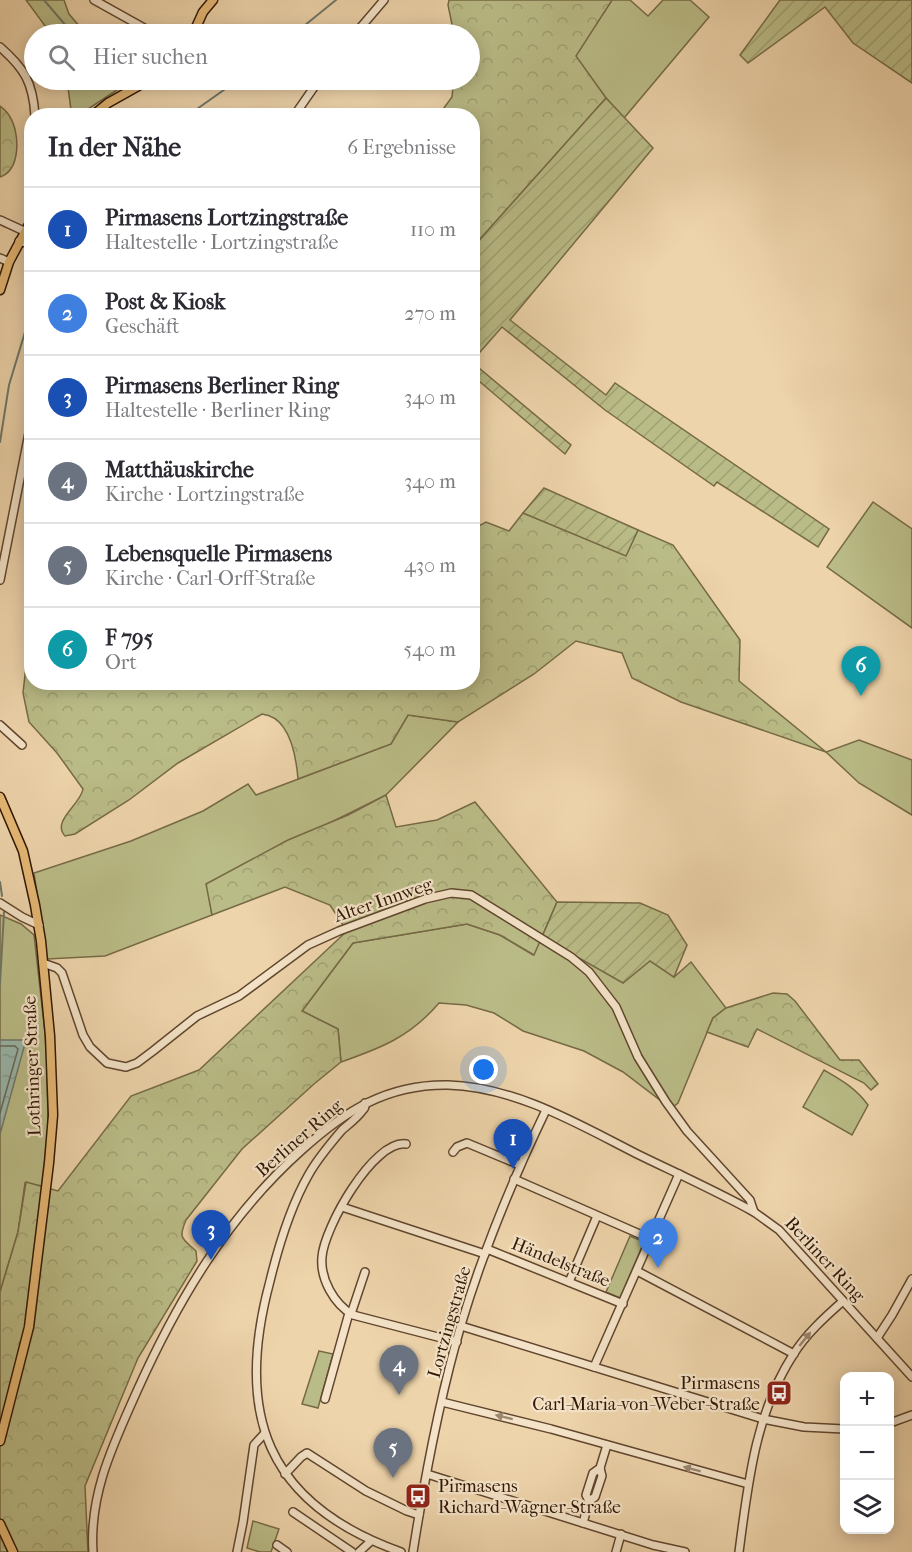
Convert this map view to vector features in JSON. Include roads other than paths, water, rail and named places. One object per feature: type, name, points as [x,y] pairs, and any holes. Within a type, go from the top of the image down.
[{"type":"main road","points":[[198,24],[212,0]]},
{"type":"main road","points":[[102,108],[131,90]]},
{"type":"main road","points":[[0,290],[9,262],[24,231]]},
{"type":"main road","name":"Lothringer Straße","points":[[0,797],[23,850],[39,924],[52,1067],[52,1131],[27,1340],[0,1441]]},
{"type":"main road","points":[[0,1524],[13,1552]]},
{"type":"street","points":[[94,0],[137,24]]},
{"type":"street","points":[[364,24],[384,0]]},
{"type":"street","points":[[0,47],[24,73]]},
{"type":"street","points":[[31,90],[34,108]]},
{"type":"street","points":[[299,108],[311,90]]},
{"type":"street","points":[[0,220],[24,231]]},
{"type":"street","points":[[20,240],[24,242]]},
{"type":"street","points":[[0,258],[9,262]]},
{"type":"street","points":[[0,580],[24,458]]},
{"type":"street","points":[[0,725],[22,745]]},
{"type":"street","name":"Alter Innweg","points":[[44,963],[53,966],[62,974],[83,1035],[90,1047],[107,1063],[126,1067],[137,1063],[191,1020],[239,996],[291,956],[316,941],[425,899],[451,893],[471,895],[571,957],[590,972],[616,1007],[638,1057],[666,1102],[687,1131],[750,1200],[754,1212]]},
{"type":"street","points":[[0,903],[22,917],[39,924]]},
{"type":"street","name":"Berliner Ring","points":[[93,1552],[94,1513],[102,1473],[149,1365],[177,1308],[205,1262],[235,1220],[265,1185],[309,1144],[341,1118],[365,1103],[402,1090],[447,1085],[477,1088],[502,1094],[546,1110],[754,1212],[779,1230],[912,1377]]},
{"type":"street","points":[[365,1103],[362,1112],[340,1132],[321,1155],[301,1190],[285,1228],[262,1312],[256,1350],[255,1388],[264,1434],[285,1474],[316,1506],[346,1528],[371,1541],[401,1552]]},
{"type":"street","name":"Lortzingstraße","points":[[412,1552],[456,1342],[486,1251],[520,1164],[546,1110]]},
{"type":"street","points":[[453,1152],[457,1147],[467,1143],[520,1164]]},
{"type":"street","points":[[309,1144],[321,1155]]},
{"type":"street","points":[[406,1144],[390,1147],[356,1184],[327,1235],[322,1264],[329,1288],[340,1305],[350,1313],[456,1342]]},
{"type":"street","points":[[594,1366],[679,1174]]},
{"type":"street","points":[[514,1179],[651,1239]]},
{"type":"street","name":"Händelstraße","points":[[342,1207],[486,1251],[623,1304]]},
{"type":"street","points":[[569,1282],[597,1216]]},
{"type":"street","points":[[637,1271],[794,1354]]},
{"type":"street","points":[[325,1399],[350,1313],[365,1272]]},
{"type":"street","points":[[877,1338],[912,1279]]},
{"type":"street","points":[[739,1552],[748,1484],[758,1434],[780,1377],[811,1332],[843,1301]]},
{"type":"street","points":[[461,1326],[763,1419],[804,1428],[840,1429]]},
{"type":"street","points":[[442,1402],[748,1484]]},
{"type":"street","points":[[894,1422],[912,1416]]},
{"type":"street","points":[[237,1552],[254,1445],[264,1434]]},
{"type":"street","points":[[583,1523],[589,1501],[595,1497],[602,1476],[600,1468],[607,1445]]},
{"type":"street","points":[[285,1474],[307,1453],[366,1491],[419,1515]]},
{"type":"street","points":[[427,1474],[685,1552]]},
{"type":"street","points":[[293,1512],[352,1552]]},
{"type":"street","points":[[616,1552],[621,1534]]},
{"type":"street","points":[[359,1552],[371,1541]]},
{"type":"street","points":[[277,1545],[287,1552]]},
{"type":"water","points":[[0,1040],[26,1040],[0,1134]]},
{"type":"waterway","points":[[44,0],[64,24]]},
{"type":"waterway","points":[[306,24],[336,0]]},
{"type":"waterway","points":[[198,108],[224,90]]},
{"type":"waterway","points":[[0,442],[9,385],[24,335]]},
{"type":"waterway","points":[[0,882],[2,896]]},
{"type":"waterway","points":[[0,984],[4,912]]},
{"type":"place","name":"F 795","points":[[861,696]]},
{"type":"place","name":"Pirmasens Lortzingstraße","points":[[513,1169]]},
{"type":"place","name":"Pirmasens Berliner Ring","points":[[211,1260]]},
{"type":"place","name":"Post & Kiosk","points":[[658,1268]]},
{"type":"place","name":"Pirmasens Carl-Maria-von-Weber-Straße","points":[[779,1393]]},
{"type":"place","name":"Matthäuskirche","points":[[399,1395]]},
{"type":"place","name":"Lebensquelle Pirmasens","points":[[393,1478]]},
{"type":"place","name":"Pirmasens Richard-Wagner-Straße","points":[[418,1496]]}]
